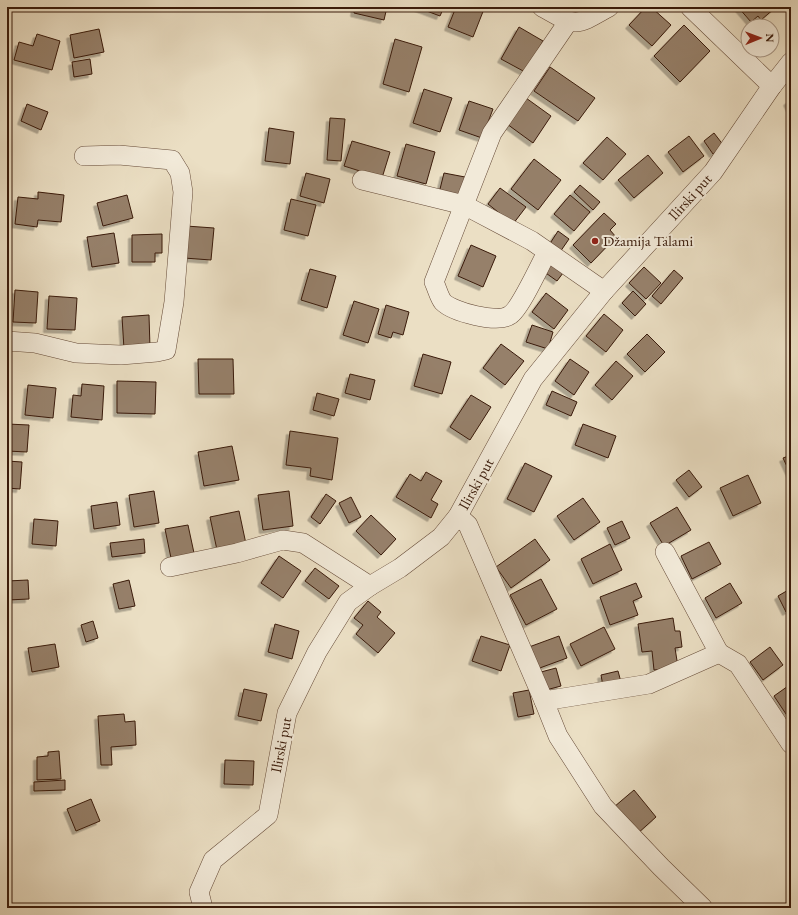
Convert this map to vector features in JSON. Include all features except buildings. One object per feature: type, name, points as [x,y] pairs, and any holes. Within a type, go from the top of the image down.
[{"type":"street","points":[[542,7],[568,22],[583,22],[608,7]]},
{"type":"street","points":[[690,7],[772,86]]},
{"type":"street","points":[[547,252],[511,315],[501,319],[480,316],[450,306],[443,302],[434,282],[492,133],[568,22]]},
{"type":"street","name":"Ilirski put","points":[[203,908],[199,892],[213,860],[268,815],[287,713],[317,652],[348,602],[370,586],[400,568],[441,538],[458,516],[533,379],[604,292],[713,172],[772,86],[791,62]]},
{"type":"street","points":[[7,341],[35,343],[76,353],[121,354],[166,350],[174,302],[182,200],[180,173],[172,160],[119,155],[84,156]]},
{"type":"street","points":[[362,180],[464,205],[532,241],[604,292]]},
{"type":"street","points":[[458,516],[468,525],[558,736],[603,806],[661,867],[703,908]]},
{"type":"street","points":[[170,567],[237,553],[283,540],[303,543],[370,586]]},
{"type":"street","points":[[665,552],[719,653],[738,664],[791,744]]},
{"type":"street","points":[[544,701],[649,684],[719,653]]},
{"type":"place","name":"Džamija Talami","points":[[595,241]]}]
